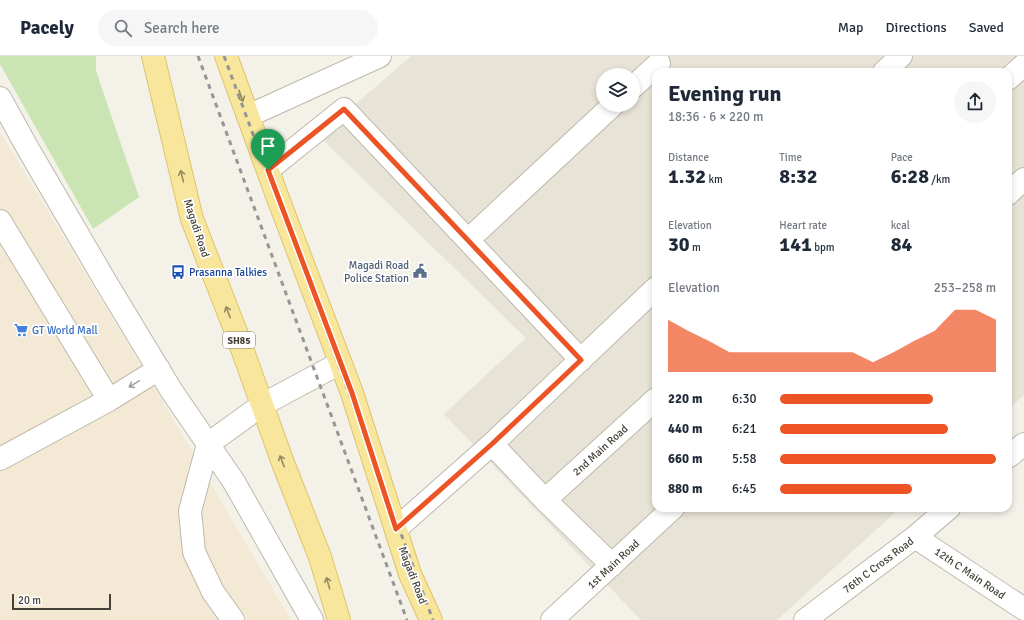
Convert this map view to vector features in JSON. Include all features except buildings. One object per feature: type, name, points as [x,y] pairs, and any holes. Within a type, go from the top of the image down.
[{"type":"main road","name":"Magadi Road","points":[[153,56],[192,219],[320,557],[339,620]]},
{"type":"main road","name":"Magadi Road","points":[[226,56],[352,393],[410,574],[431,620]]},
{"type":"street","points":[[248,116],[380,56]]},
{"type":"street","points":[[888,68],[901,56]]},
{"type":"street","points":[[654,68],[659,63]]},
{"type":"street","points":[[1012,75],[1024,64]]},
{"type":"street","points":[[640,81],[652,69]]},
{"type":"street","points":[[0,98],[93,260],[171,390],[234,482],[312,620]]},
{"type":"street","points":[[268,170],[344,109],[581,360]]},
{"type":"street","points":[[468,240],[605,112]]},
{"type":"street","points":[[1012,190],[1024,179]]},
{"type":"street","points":[[0,221],[109,400]]},
{"type":"street","points":[[396,529],[492,444],[652,292]]},
{"type":"street","points":[[233,620],[213,592],[194,552],[190,511],[208,444],[262,405],[340,363]]},
{"type":"street","points":[[0,459],[109,400],[159,369]]},
{"type":"street","name":"2nd Main Road","points":[[545,500],[652,403]]},
{"type":"street","points":[[492,444],[545,500],[612,565]]},
{"type":"street","points":[[1012,454],[1024,444]]},
{"type":"street","name":"1st Main Road","points":[[552,620],[669,512]]},
{"type":"street","name":"76th C Cross Road","points":[[805,620],[915,537],[944,512]]},
{"type":"street","name":"12th C Main Road","points":[[915,537],[1024,609]]},
{"type":"shaded area","points":[[411,56],[1024,56],[1024,395],[1012,406],[1012,68],[652,68],[652,512],[896,512],[777,620],[641,620],[444,414],[526,338],[319,136]]},
{"type":"shaded area","points":[[0,132],[167,409],[291,620],[0,620]]},
{"type":"green space","points":[[0,56],[96,56],[96,71],[139,197],[93,229],[0,64]]},
{"type":"railway","points":[[198,56],[407,620]]},
{"type":"railway","points":[[224,56],[433,620]]},
{"type":"place","name":"Magadi Road Police Station","points":[[420,271]]},
{"type":"place","name":"Prasanna Talkies","points":[[178,272]]},
{"type":"place","name":"GT World Mall","points":[[21,330]]},
{"type":"route","points":[[344,109],[581,360],[492,444],[396,529],[352,393],[268,170],[344,109]]}]
